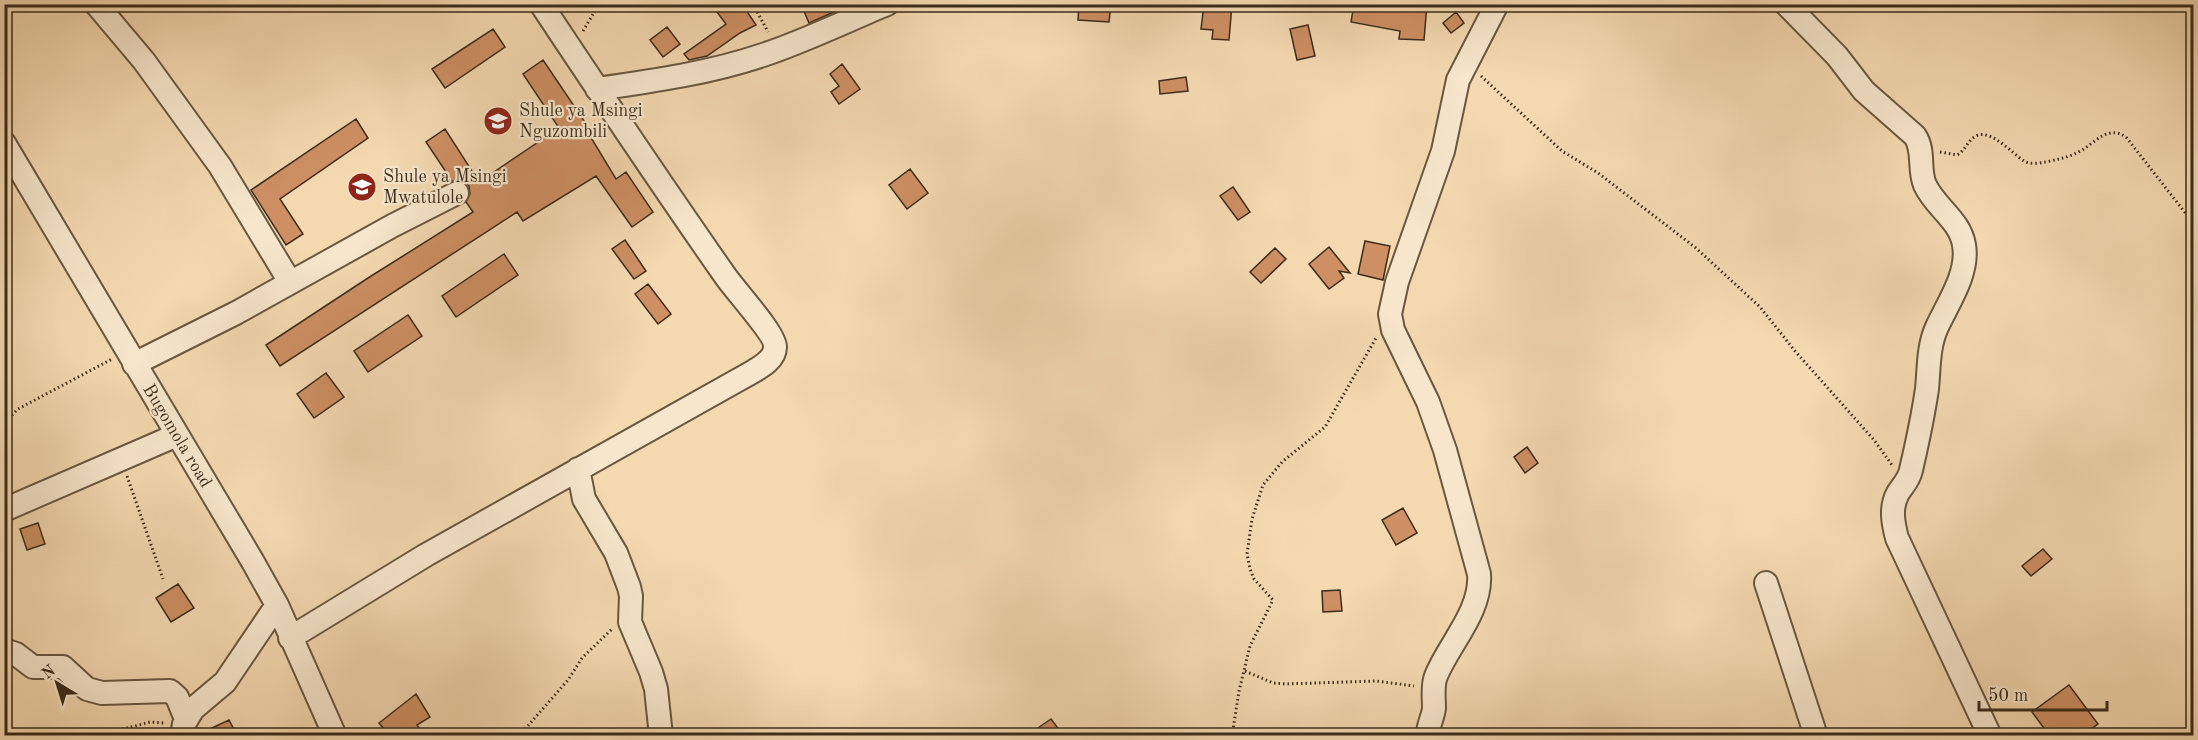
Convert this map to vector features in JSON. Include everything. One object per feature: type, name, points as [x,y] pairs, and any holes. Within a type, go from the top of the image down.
[{"type":"street","points":[[96,4],[144,61],[220,166],[290,282]]},
{"type":"street","points":[[290,638],[426,555],[747,375],[767,362],[776,346],[733,287],[541,4]]},
{"type":"street","points":[[597,88],[677,76],[738,63],[887,4]]},
{"type":"street","points":[[1428,735],[1433,712],[1435,678],[1471,611],[1480,581],[1445,450],[1428,402],[1393,330],[1390,314],[1397,282],[1443,150],[1458,80],[1497,4]]},
{"type":"street","points":[[1788,7],[1837,56],[1864,91],[1916,136],[1920,146],[1921,175],[1925,186],[1957,227],[1964,243],[1965,253],[1955,291],[1932,341],[1926,392],[1910,477],[1898,493],[1893,510],[1897,538],[1990,735]]},
{"type":"street","name":"Bugomola road","points":[[4,143],[253,562],[277,606],[335,735]]},
{"type":"street","points":[[130,358],[236,313],[392,226],[457,193]]},
{"type":"street","points":[[4,510],[177,435]]},
{"type":"street","points":[[578,469],[584,500],[616,553],[627,581],[631,596],[632,630],[656,689],[661,735]]},
{"type":"street","points":[[1766,584],[1816,735]]},
{"type":"street","points":[[184,726],[193,709],[225,682],[277,606]]},
{"type":"street","points":[[4,650],[16,654],[33,667],[63,667],[92,691],[102,693],[170,692],[177,697],[184,726]]},
{"type":"path","points":[[570,47],[599,4]]},
{"type":"path","points":[[753,4],[778,49]]},
{"type":"path","points":[[1720,4],[1762,9],[1788,7]]},
{"type":"path","points":[[1466,63],[1562,151],[1598,173],[1696,248],[1760,307],[1795,351],[1884,453],[1895,469],[1898,493]]},
{"type":"path","points":[[1920,146],[1957,155],[1975,136],[1982,134],[1991,137],[2024,161],[2041,163],[2073,154],[2105,134],[2121,134],[2126,137],[2193,224]]},
{"type":"path","points":[[1232,735],[1239,691],[1250,646],[1273,600],[1254,579],[1247,554],[1252,519],[1263,485],[1282,462],[1325,427],[1390,314]]},
{"type":"path","points":[[4,419],[60,386],[130,358]]},
{"type":"path","points":[[121,460],[163,579]]},
{"type":"path","points":[[519,735],[568,680],[586,653],[630,612]]},
{"type":"path","points":[[1245,671],[1273,683],[1376,681],[1434,688]]},
{"type":"path","points":[[96,735],[150,722],[184,726]]},
{"type":"building","points":[[711,4],[742,4],[756,25],[707,56],[689,60],[684,54],[726,24]]},
{"type":"building","points":[[801,4],[852,4],[809,23]]},
{"type":"building","points":[[1079,4],[1111,4],[1109,22],[1078,20]]},
{"type":"building","points":[[1204,4],[1232,4],[1229,40],[1212,39],[1213,30],[1201,29]]},
{"type":"building","points":[[1354,4],[1427,4],[1424,40],[1399,39],[1400,31],[1351,22]]},
{"type":"building","points":[[1456,12],[1464,23],[1451,33],[1443,23]]},
{"type":"building","points":[[1308,25],[1315,56],[1297,60],[1290,29]]},
{"type":"building","points":[[667,27],[680,44],[663,57],[650,40]]},
{"type":"building","points":[[493,29],[505,47],[445,88],[432,69]]},
{"type":"building","points":[[543,60],[593,134],[590,136],[616,179],[626,172],[653,212],[632,227],[596,176],[523,221],[517,212],[280,366],[266,345],[473,212],[466,202],[470,194],[469,186],[464,181],[452,181],[426,142],[445,129],[479,182],[559,128],[523,74]]},
{"type":"building","points":[[842,64],[860,89],[839,104],[831,92],[839,86],[830,74]]},
{"type":"building","points":[[1186,77],[1188,91],[1160,94],[1159,81]]},
{"type":"building","points":[[356,119],[368,138],[280,199],[303,234],[286,245],[251,190]]},
{"type":"building","points":[[910,169],[928,193],[907,209],[889,185]]},
{"type":"building","points":[[1233,187],[1250,212],[1238,220],[1220,196]]},
{"type":"building","points":[[625,240],[646,271],[634,279],[612,249]]},
{"type":"building","points":[[1365,241],[1390,246],[1383,280],[1358,274]]},
{"type":"building","points":[[1329,247],[1350,273],[1339,271],[1344,278],[1329,289],[1309,264]]},
{"type":"building","points":[[1275,248],[1286,259],[1261,283],[1250,272]]},
{"type":"building","points":[[504,254],[518,275],[456,317],[442,296]]},
{"type":"building","points":[[648,284],[671,314],[658,324],[635,294]]},
{"type":"building","points":[[408,315],[422,336],[368,372],[354,351]]},
{"type":"building","points":[[326,373],[344,397],[314,418],[297,394]]},
{"type":"building","points":[[1527,447],[1538,463],[1525,473],[1514,457]]},
{"type":"building","points":[[1403,508],[1417,533],[1396,545],[1382,520]]},
{"type":"building","points":[[38,523],[45,544],[27,550],[20,529]]},
{"type":"building","points":[[2043,549],[2052,559],[2031,576],[2022,566]]},
{"type":"building","points":[[178,584],[194,608],[171,622],[156,598]]},
{"type":"building","points":[[1340,590],[1342,611],[1323,612],[1322,591]]},
{"type":"building","points":[[2069,685],[2098,724],[2082,735],[2049,735],[2032,712]]},
{"type":"building","points":[[416,694],[430,717],[417,725],[425,735],[389,735],[379,723]]},
{"type":"building","points":[[1051,719],[1063,735],[1028,735]]},
{"type":"building","points":[[229,720],[237,735],[197,735]]},
{"type":"place","name":"Shule ya Msingi Nguzombili","points":[[498,121]]},
{"type":"place","name":"Shule ya Msingi Mwatulole","points":[[362,187]]}]
